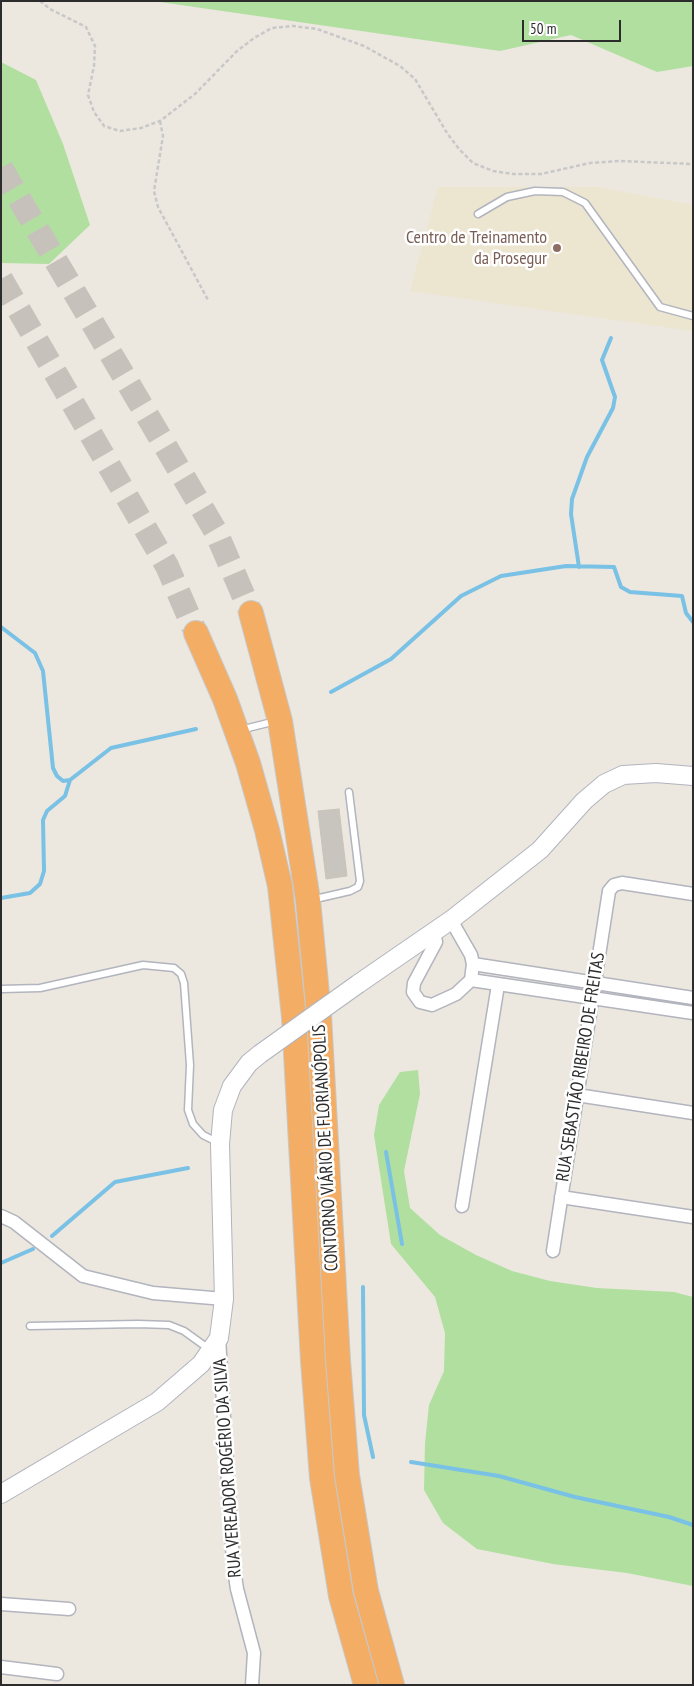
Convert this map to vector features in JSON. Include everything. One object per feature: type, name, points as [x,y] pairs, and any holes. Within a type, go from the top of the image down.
[{"type":"highway","name":"CONTORNO VIÁRIO DE FLORIANÓPOLIS","points":[[251,613],[280,720],[308,900],[319,1015],[338,1360],[346,1467],[366,1591],[392,1685]]},
{"type":"highway","name":"CONTORNO VIÁRIO DE FLORIANÓPOLIS","points":[[196,633],[237,731],[267,830],[280,886],[288,943],[294,1017],[313,1361],[322,1478],[342,1596],[366,1685]]},
{"type":"street","points":[[1,1494],[157,1402],[201,1364],[215,1345],[224,1299],[220,1144],[223,1110],[232,1086],[249,1063],[451,920],[540,850],[584,801],[604,784],[623,775],[656,773],[693,776]]},
{"type":"street","name":"RUA SEBASTIÃO RIBEIRO DE FREITAS","points":[[553,1251],[607,898],[614,885],[622,884],[693,894]]},
{"type":"street","points":[[434,932],[436,942],[414,983],[413,992],[420,1002],[432,1005],[456,994],[470,980],[473,964],[451,920]]},
{"type":"street","points":[[473,964],[693,998]]},
{"type":"street","points":[[470,980],[693,1013]]},
{"type":"street","points":[[462,1206],[498,985]]},
{"type":"street","points":[[577,1095],[693,1113]]},
{"type":"street","points":[[562,1197],[693,1217]]},
{"type":"street","points":[[1,1216],[14,1222],[83,1276],[152,1292],[224,1299]]},
{"type":"street","name":"RUA VEREADOR ROGÉRIO DA SILVA","points":[[215,1345],[233,1562],[237,1589],[254,1653],[252,1685]]},
{"type":"street","points":[[1,1604],[69,1609]]},
{"type":"street","points":[[1,1667],[58,1674]]},
{"type":"lane","points":[[478,214],[507,197],[535,191],[564,192],[585,203],[660,307],[693,316]]},
{"type":"lane","points":[[237,731],[280,720]]},
{"type":"lane","points":[[308,900],[350,891],[358,887],[360,875],[349,792]]},
{"type":"lane","points":[[1,989],[40,988],[143,965],[174,968],[181,974],[184,983],[190,1065],[188,1110],[193,1124],[203,1136],[220,1144]]},
{"type":"lane","points":[[30,1326],[129,1324],[169,1326],[215,1345]]},
{"type":"path","points":[[40,1],[50,9],[86,27],[95,46],[94,66],[88,95],[94,112],[104,126],[120,131],[141,128],[160,122],[195,94],[237,50],[272,28],[293,26],[317,29],[364,46],[400,66],[415,79],[447,133],[459,149],[474,163],[493,171],[541,174],[590,163],[619,161],[693,164]]},
{"type":"path","points":[[160,122],[163,136],[154,191],[158,207],[208,300]]},
{"type":"shaded area","name":"Centro de Treinamento da Prosegur","points":[[438,187],[599,187],[693,205],[693,331],[410,291]]},
{"type":"green space","points":[[153,1],[693,1],[693,66],[657,72],[571,35],[500,51]]},
{"type":"green space","points":[[1,62],[36,80],[63,144],[90,225],[49,264],[1,263]]},
{"type":"green space","points":[[418,1070],[420,1094],[404,1171],[410,1208],[440,1235],[476,1255],[512,1271],[550,1281],[597,1288],[674,1292],[693,1297],[693,1586],[627,1573],[553,1564],[477,1549],[443,1523],[424,1490],[425,1443],[429,1405],[444,1371],[445,1333],[435,1297],[391,1244],[374,1135],[379,1105],[400,1072]]},
{"type":"building","points":[[339,809],[347,876],[326,879],[318,811]]},
{"type":"waterway","points":[[579,567],[571,514],[572,499],[587,457],[613,408],[615,397],[602,360],[611,338]]},
{"type":"waterway","points":[[331,692],[391,659],[461,596],[501,576],[566,566],[614,567],[621,587],[630,592],[682,596],[686,613],[693,622]]},
{"type":"waterway","points":[[1,627],[35,653],[43,671],[53,768],[57,776],[63,781],[70,780],[111,748],[196,729]]},
{"type":"waterway","points":[[1,898],[30,893],[40,884],[44,871],[43,820],[47,811],[65,796],[70,780]]},
{"type":"waterway","points":[[386,1152],[402,1244]]},
{"type":"waterway","points":[[52,1236],[115,1182],[188,1168]]},
{"type":"waterway","points":[[1,1263],[33,1249]]},
{"type":"waterway","points":[[363,1287],[364,1415],[373,1457]]},
{"type":"waterway","points":[[411,1462],[499,1476],[575,1497],[669,1517],[693,1525]]},
{"type":"tunnel","points":[[1,168],[216,532],[251,613]]},
{"type":"tunnel","points":[[1,279],[167,566],[196,633]]},
{"type":"place","name":"Centro de Treinamento da Prosegur","points":[[557,248]]}]
